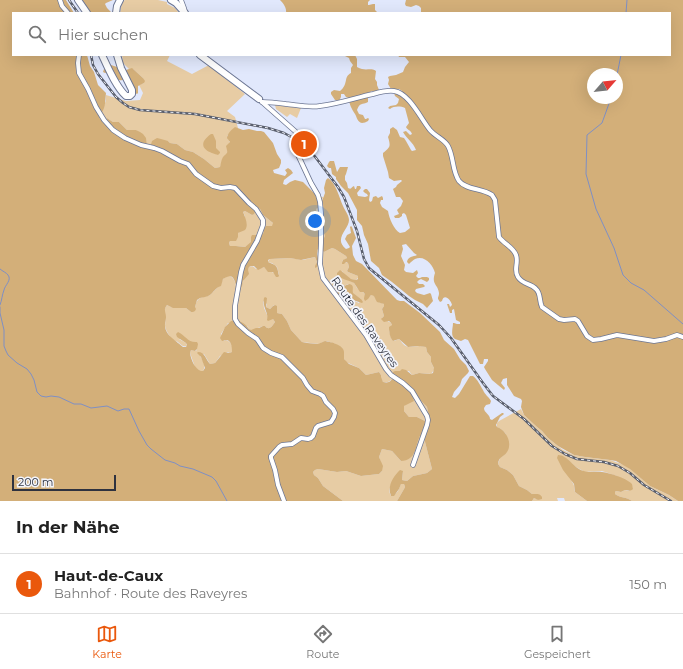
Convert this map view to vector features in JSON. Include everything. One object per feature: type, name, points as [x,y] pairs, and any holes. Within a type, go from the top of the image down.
[{"type":"street","points":[[60,0],[62,6],[67,12]]},
{"type":"street","points":[[78,0],[86,12]]},
{"type":"street","points":[[116,12],[120,0]]},
{"type":"street","points":[[171,0],[184,12]]},
{"type":"street","points":[[181,0],[185,12]]},
{"type":"street","points":[[79,56],[79,73],[101,115],[113,130],[125,138],[141,145],[162,151],[188,164],[196,174],[213,186],[221,188],[235,188],[256,209],[263,220],[263,225],[257,241],[241,272],[234,319],[248,333],[257,339],[263,348],[282,357],[303,378],[312,391],[323,396],[326,402],[333,409],[334,414],[331,422],[318,426],[311,438],[301,438],[292,444],[282,445],[271,456],[270,458],[284,501]]},
{"type":"street","points":[[102,56],[120,89],[126,96],[130,96],[132,94],[131,88],[121,68],[117,56]]},
{"type":"street","points":[[201,56],[260,101],[296,106],[319,106],[385,91],[400,93],[409,100],[432,133],[448,145],[456,177],[459,182],[465,186],[481,190],[492,195],[495,200],[499,237],[502,242],[511,247],[516,253],[516,270],[518,277],[524,283],[536,288],[538,291],[540,304],[542,306],[560,319],[575,319],[578,321],[587,336],[593,340],[617,335],[654,341],[677,335],[683,337]]},
{"type":"street","name":"Route des Raveyres","points":[[260,101],[297,134],[298,155],[320,202],[322,213],[322,243],[320,269],[324,278],[366,335],[386,369],[415,395],[427,416],[427,425],[413,465]]},
{"type":"shaded area","points":[[0,0],[66,0],[73,12],[12,12],[12,56],[87,56],[98,85],[106,93],[104,108],[99,116],[100,119],[102,120],[107,118],[113,122],[119,122],[127,130],[136,130],[140,132],[146,138],[147,148],[150,148],[152,141],[157,138],[168,141],[170,143],[177,144],[185,150],[193,152],[215,168],[220,167],[222,158],[227,153],[226,146],[230,142],[227,136],[235,127],[243,130],[249,129],[261,131],[264,132],[273,143],[281,160],[279,168],[273,170],[274,173],[285,176],[287,173],[285,170],[288,168],[293,173],[284,180],[283,184],[286,185],[295,180],[303,182],[315,194],[320,207],[316,209],[319,215],[318,222],[320,227],[317,267],[315,268],[317,262],[315,257],[301,260],[290,258],[270,259],[268,262],[276,266],[278,270],[278,277],[276,277],[273,272],[268,272],[264,267],[258,270],[254,266],[251,266],[248,270],[249,274],[243,281],[240,290],[237,288],[233,278],[229,276],[223,279],[221,286],[210,295],[197,300],[195,307],[196,309],[193,312],[186,308],[173,308],[167,305],[165,310],[165,328],[169,335],[183,347],[186,347],[187,345],[177,337],[176,334],[178,332],[189,340],[197,342],[197,349],[195,351],[191,350],[190,353],[192,361],[197,368],[203,371],[205,368],[201,357],[197,353],[198,352],[204,355],[210,364],[215,363],[224,352],[232,352],[230,342],[227,340],[222,341],[220,338],[225,327],[231,321],[242,322],[251,330],[263,326],[270,328],[272,326],[275,322],[273,319],[267,320],[264,301],[265,297],[267,298],[266,307],[270,309],[275,305],[277,306],[277,313],[282,314],[291,330],[302,342],[318,344],[325,341],[337,344],[342,347],[344,359],[349,364],[359,368],[366,375],[379,372],[383,382],[390,382],[393,377],[393,372],[400,371],[402,369],[406,370],[412,375],[419,373],[433,373],[434,368],[426,347],[408,347],[399,339],[392,340],[389,329],[392,325],[391,323],[389,321],[384,322],[381,319],[384,316],[382,309],[384,304],[377,302],[372,295],[365,301],[365,295],[363,292],[360,292],[354,283],[337,275],[340,270],[351,279],[358,279],[358,276],[347,271],[349,267],[348,263],[346,262],[342,264],[343,260],[347,258],[346,256],[332,248],[324,252],[323,251],[323,240],[325,236],[323,231],[324,221],[322,201],[325,193],[324,188],[326,180],[328,178],[335,187],[349,218],[341,238],[342,245],[346,249],[350,247],[345,239],[347,235],[351,233],[351,226],[356,238],[352,246],[353,255],[356,261],[362,264],[397,300],[404,301],[420,313],[440,332],[444,340],[454,349],[469,371],[462,379],[452,397],[455,398],[459,394],[470,376],[473,376],[476,379],[491,401],[490,404],[486,405],[484,408],[490,419],[492,420],[502,413],[504,414],[500,417],[496,425],[508,437],[509,448],[500,458],[498,464],[500,467],[513,475],[519,486],[532,494],[539,494],[542,497],[542,499],[538,500],[534,498],[532,501],[397,501],[405,487],[404,484],[401,484],[394,496],[391,496],[390,485],[400,470],[403,471],[402,480],[407,481],[413,476],[427,473],[432,469],[424,438],[420,436],[414,453],[406,460],[401,461],[392,451],[382,449],[379,457],[383,466],[382,471],[379,474],[361,476],[346,471],[337,472],[318,469],[315,470],[313,472],[314,475],[323,486],[343,501],[0,501]],"holes":[[[257,208],[260,209],[263,215],[273,223],[272,226],[266,226],[263,234],[252,235],[251,242],[245,247],[230,246],[230,241],[236,241],[238,233],[245,230],[247,226],[243,212],[245,211],[252,215]],[[414,393],[427,407],[429,417],[425,421],[417,417],[409,417],[404,411],[404,406],[414,401],[412,395]]]},
{"type":"shaded area","points":[[79,0],[113,0],[105,4],[111,12],[88,12]]},
{"type":"shaded area","points":[[125,0],[158,0],[167,2],[167,4],[175,8],[178,12],[120,12],[122,2]]},
{"type":"shaded area","points":[[280,0],[370,0],[368,5],[375,4],[375,10],[377,12],[286,12]]},
{"type":"shaded area","points":[[406,0],[683,0],[683,501],[678,501],[650,486],[630,469],[616,461],[574,455],[558,446],[548,438],[524,415],[521,407],[522,401],[514,396],[507,385],[507,378],[503,379],[501,383],[505,388],[504,390],[492,380],[485,369],[484,367],[488,359],[484,359],[483,364],[480,364],[468,340],[465,339],[461,341],[453,338],[453,323],[460,324],[460,322],[456,320],[454,309],[452,310],[452,313],[450,313],[447,304],[449,304],[450,307],[452,305],[449,299],[446,297],[440,302],[438,299],[439,293],[434,282],[435,273],[428,262],[422,258],[419,258],[414,259],[409,264],[407,262],[408,259],[417,255],[406,244],[402,245],[403,249],[401,256],[405,265],[404,270],[406,272],[413,273],[417,270],[418,273],[416,276],[418,278],[429,278],[427,282],[421,279],[419,280],[417,282],[425,286],[416,289],[415,291],[424,295],[431,294],[433,301],[427,308],[382,275],[379,268],[371,261],[368,244],[362,226],[357,220],[357,210],[348,193],[332,174],[331,168],[327,166],[330,161],[334,161],[337,172],[340,167],[348,167],[345,180],[348,188],[351,189],[354,186],[356,189],[357,186],[360,186],[361,188],[357,193],[358,196],[365,197],[368,196],[363,191],[367,189],[370,193],[370,202],[372,201],[373,197],[376,196],[378,198],[382,196],[383,200],[381,200],[380,203],[382,207],[388,211],[394,227],[400,233],[405,232],[410,228],[406,215],[404,213],[399,218],[395,218],[394,216],[399,214],[397,210],[403,201],[400,197],[396,197],[393,189],[402,181],[394,181],[389,178],[383,156],[383,153],[389,146],[388,137],[390,129],[393,127],[397,130],[400,137],[404,138],[412,151],[416,150],[403,132],[406,131],[410,135],[412,134],[406,127],[409,123],[405,108],[388,108],[398,103],[399,99],[394,93],[402,91],[399,89],[391,89],[388,84],[388,77],[403,72],[409,62],[405,57],[398,56],[671,56],[671,12],[421,12],[421,8],[419,6],[416,5],[411,7],[406,6]]},
{"type":"shaded area","points":[[122,56],[170,56],[167,61],[192,74],[209,65],[245,94],[227,111],[235,117],[238,128],[233,129],[227,136],[230,143],[227,155],[223,159],[220,167],[215,168],[193,152],[185,150],[177,144],[170,143],[168,141],[149,149],[136,130],[127,130],[119,122],[113,122],[107,118],[102,120],[100,119],[99,116],[106,101],[106,95],[126,101],[140,100],[143,93],[139,85],[144,83],[143,78],[123,63]]},
{"type":"shaded area","points":[[345,56],[356,56],[357,67],[376,71],[375,79],[379,90],[366,94],[368,102],[360,105],[357,110],[365,119],[369,119],[364,123],[358,121],[351,107],[349,98],[344,94],[341,94],[339,101],[335,100],[331,94],[334,90],[340,91],[343,88],[347,77],[351,73],[351,68],[353,65],[349,58]]},
{"type":"shaded area","points":[[111,65],[126,70],[132,68],[143,78],[145,81],[138,86],[137,94],[125,79],[118,80],[108,72],[103,72],[104,69]]},
{"type":"shaded area","points":[[275,105],[301,108],[297,118],[290,114],[287,117],[276,109]]},
{"type":"shaded area","points":[[213,134],[216,141],[216,148],[220,152],[218,155],[207,151],[203,144],[207,137]]},
{"type":"shaded area","points":[[315,196],[323,197],[323,225],[325,236],[324,252],[332,248],[346,256],[347,258],[342,261],[348,263],[349,267],[347,271],[359,277],[356,280],[352,279],[346,276],[342,271],[343,277],[354,283],[365,295],[369,297],[373,295],[380,303],[384,304],[382,309],[384,316],[382,318],[392,325],[389,331],[392,340],[394,341],[399,339],[407,347],[426,347],[427,352],[431,357],[434,370],[431,374],[419,373],[412,375],[409,371],[397,371],[390,381],[383,382],[379,372],[366,375],[359,368],[346,362],[342,348],[335,344],[327,341],[319,344],[302,342],[291,330],[282,314],[277,313],[276,306],[274,305],[270,309],[266,307],[267,304],[263,301],[268,317],[273,319],[275,322],[272,326],[267,328],[263,326],[250,330],[247,326],[228,323],[221,334],[224,341],[226,340],[231,343],[232,352],[228,352],[220,356],[215,363],[210,364],[204,354],[200,356],[204,367],[203,371],[199,371],[195,367],[190,353],[191,350],[196,351],[197,342],[192,343],[186,339],[179,339],[186,343],[187,346],[183,346],[173,340],[167,332],[164,312],[167,305],[171,307],[186,308],[191,312],[198,300],[202,297],[210,295],[226,276],[231,276],[235,281],[236,286],[242,284],[250,266],[253,266],[256,269],[264,267],[267,270],[279,275],[277,267],[272,263],[267,262],[270,259],[290,258],[303,260],[315,257],[317,262],[315,268],[319,258],[317,251],[319,247],[319,217],[316,209],[319,205]],"holes":[[[349,284],[352,293],[361,299],[359,303],[345,295],[341,289],[341,293],[337,294],[337,288],[342,285]]]},
{"type":"shaded area","points":[[257,208],[260,209],[263,215],[273,223],[273,226],[268,226],[264,229],[262,235],[251,237],[251,243],[245,247],[230,246],[230,241],[234,241],[240,231],[245,216],[243,212],[245,211],[252,215]]},
{"type":"shaded area","points":[[349,284],[353,286],[353,293],[361,299],[363,302],[362,303],[350,298],[341,289],[341,293],[339,295],[337,294],[337,290],[340,286]]},
{"type":"shaded area","points":[[414,392],[427,407],[429,417],[425,421],[417,417],[409,417],[404,411],[404,406]]},
{"type":"shaded area","points":[[521,409],[524,415],[563,450],[574,455],[610,460],[627,466],[650,486],[678,501],[632,501],[619,496],[615,494],[616,491],[630,491],[617,476],[602,471],[585,472],[564,457],[575,492],[587,501],[565,501],[564,498],[557,498],[558,501],[532,501],[534,498],[539,500],[535,494],[532,494],[519,486],[513,475],[500,467],[498,464],[500,458],[505,454],[506,434],[497,427],[497,423]]},
{"type":"shaded area","points":[[420,436],[424,438],[432,469],[427,473],[413,476],[407,481],[402,480],[403,471],[392,483],[390,489],[391,496],[399,490],[401,484],[404,484],[405,487],[397,501],[343,501],[323,486],[314,475],[313,472],[318,469],[337,472],[346,471],[361,476],[379,474],[382,471],[379,457],[382,449],[392,451],[401,461],[414,454],[418,438]]},
{"type":"shaded area","points":[[558,455],[565,457],[580,470],[609,473],[628,481],[632,484],[633,489],[630,491],[616,491],[615,494],[632,501],[587,501],[575,492],[574,484],[563,470],[557,458]]},
{"type":"waterway","points":[[626,12],[627,0]]},
{"type":"waterway","points":[[618,68],[621,56]]},
{"type":"waterway","points":[[609,104],[602,123],[587,135],[586,174],[596,209],[614,248],[623,275],[631,283],[644,290],[683,324]]},
{"type":"waterway","points":[[0,269],[9,277],[0,305]]},
{"type":"waterway","points":[[0,307],[4,330],[4,346],[6,351],[8,355],[27,369],[31,374],[37,392],[41,396],[59,397],[74,404],[81,404],[91,408],[107,406],[118,411],[129,409],[139,431],[151,449],[165,460],[212,477],[216,481],[227,501]]},
{"type":"railway","points":[[69,0],[77,12]]},
{"type":"railway","points":[[91,56],[93,65],[98,74],[116,97],[129,107],[140,110],[195,114],[268,128],[284,133],[299,141],[313,154],[344,197],[357,231],[364,259],[369,268],[439,325],[451,338],[493,396],[524,419],[552,446],[565,454],[577,459],[604,462],[618,466],[630,473],[644,485],[671,501]]},
{"type":"place","name":"Haut-de-Caux","points":[[304,144]]}]
